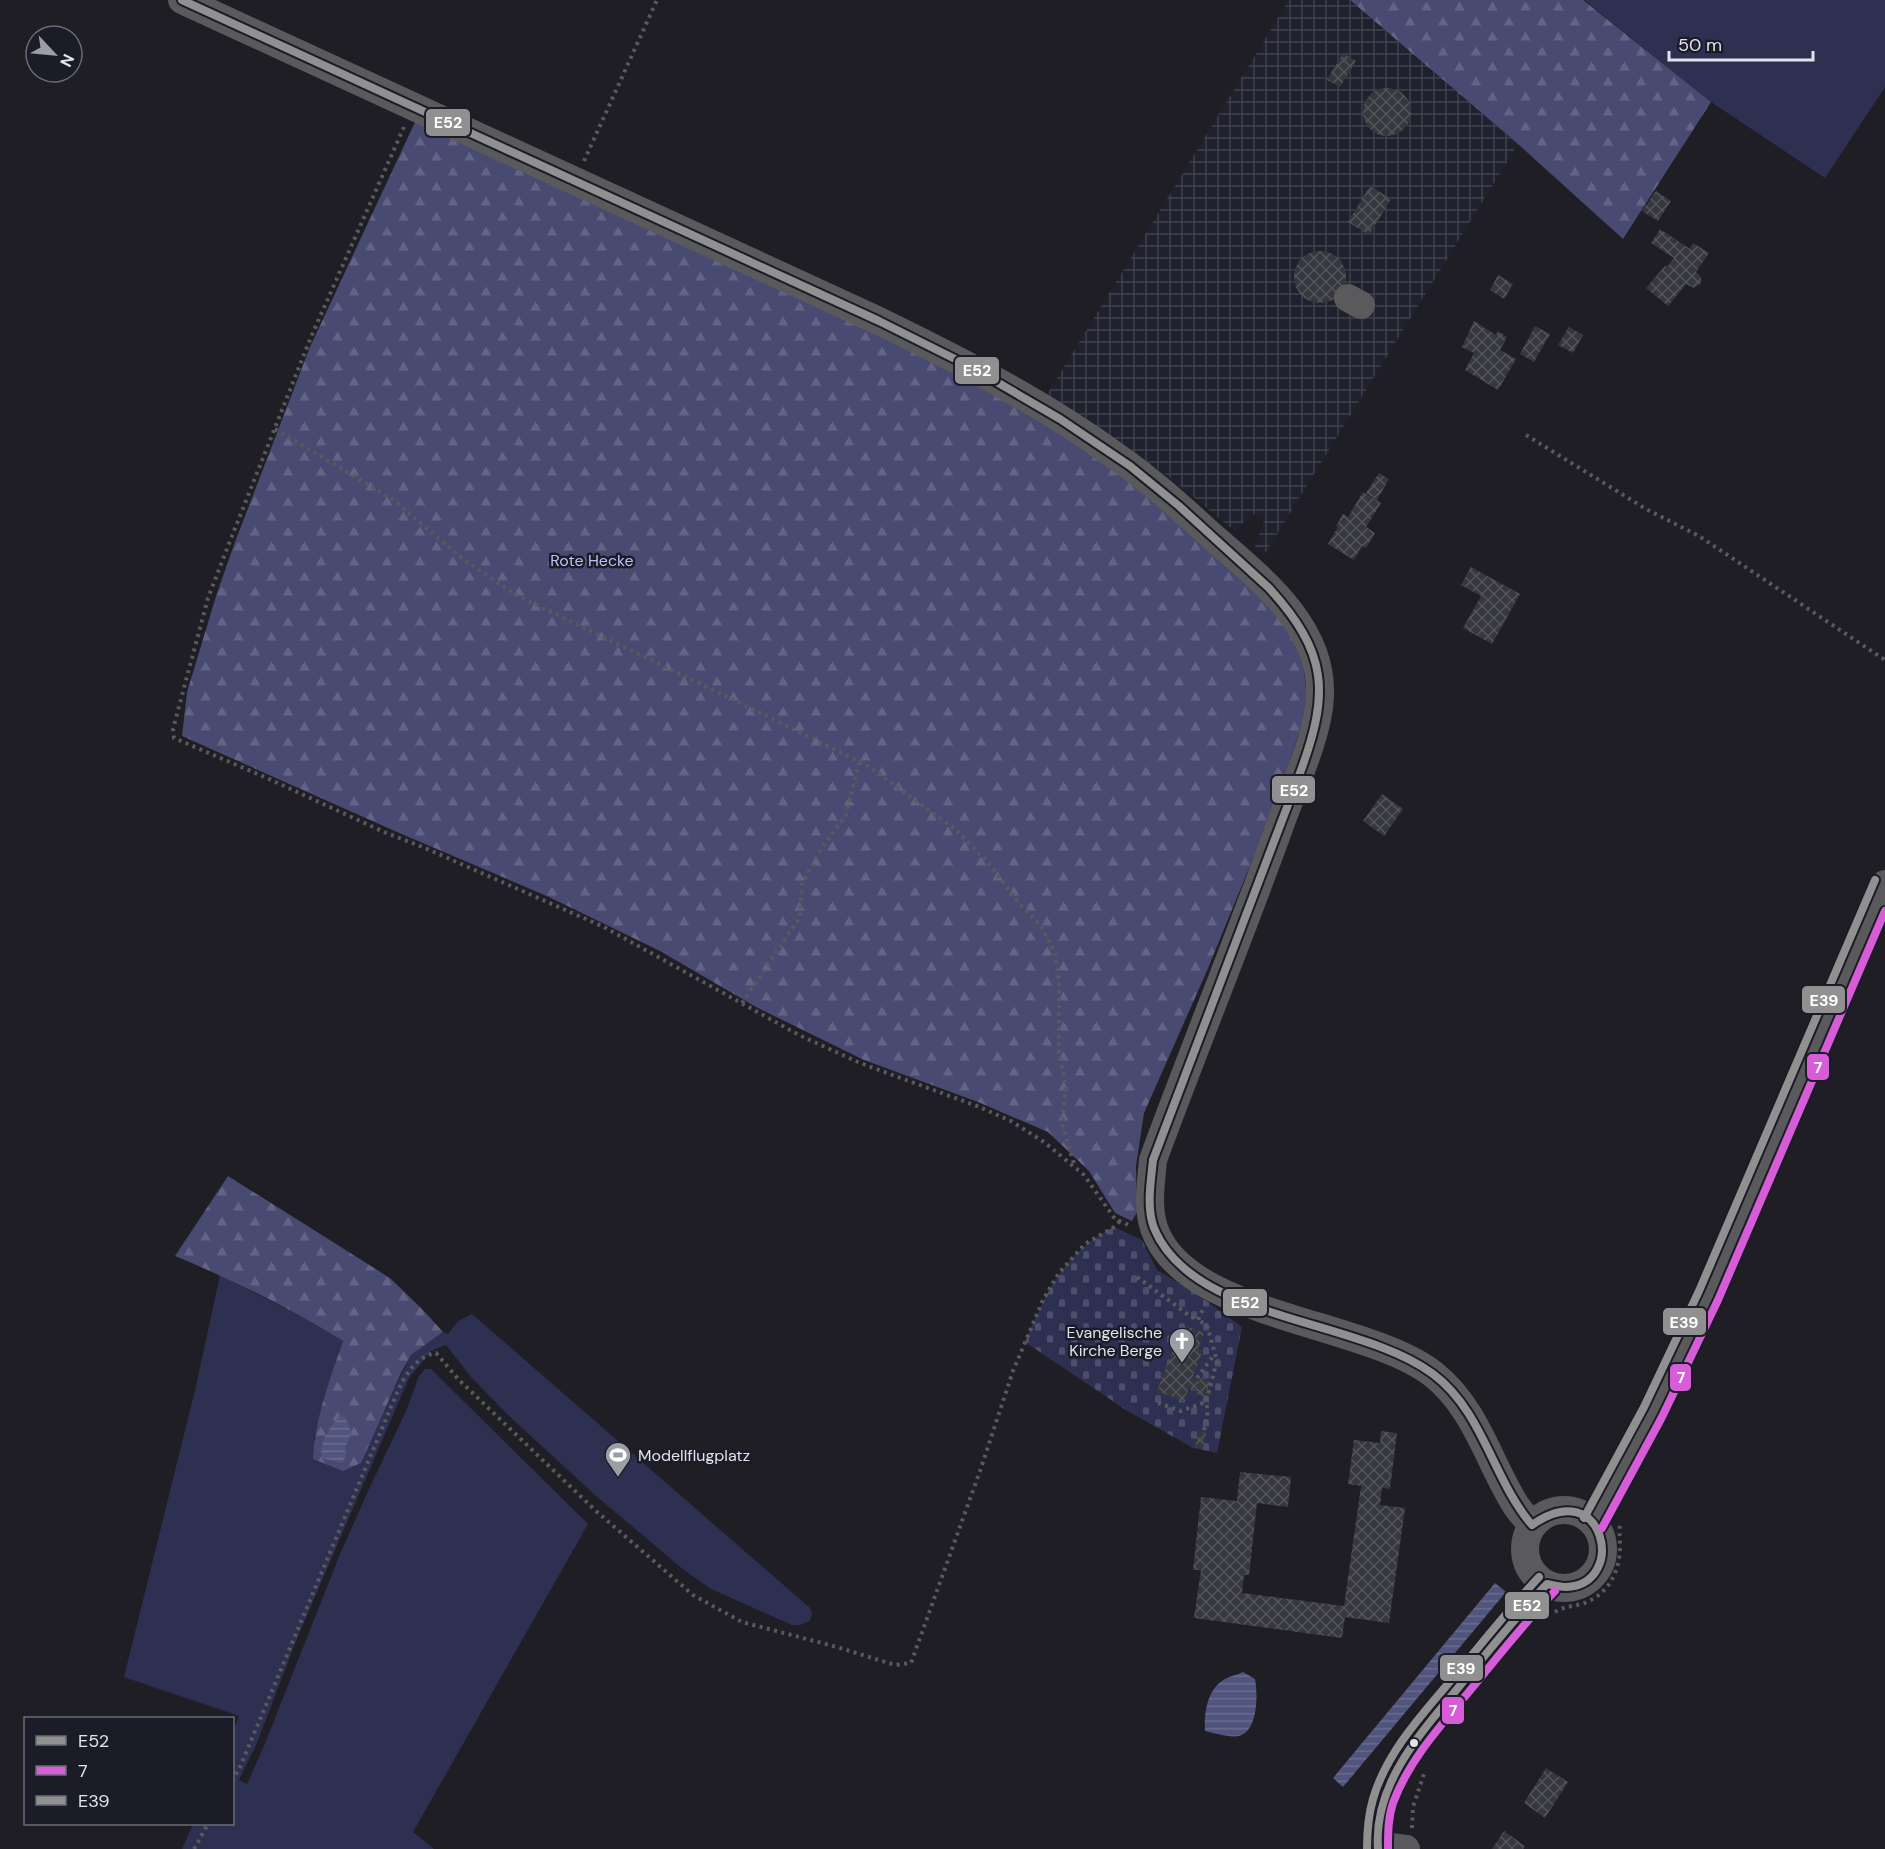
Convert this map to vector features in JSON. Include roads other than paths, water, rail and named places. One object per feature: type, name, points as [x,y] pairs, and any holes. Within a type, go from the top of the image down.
[{"type":"street","points":[[182,0],[960,360],[1059,417],[1135,471],[1279,597],[1303,634],[1313,655],[1320,695],[1317,721],[1270,853],[1153,1160],[1149,1207],[1161,1243],[1173,1259],[1193,1275],[1213,1287],[1265,1309],[1393,1351],[1431,1373],[1447,1386],[1471,1419],[1516,1507],[1532,1525]]},
{"type":"street","points":[[1593,1523],[1653,1412],[1709,1295],[1885,884]]},
{"type":"street","points":[[1557,1511],[1570,1511],[1583,1515],[1593,1523],[1602,1543],[1600,1564],[1587,1581],[1578,1586],[1557,1588],[1537,1578],[1526,1557],[1525,1545],[1532,1525],[1545,1515],[1557,1511]]},
{"type":"street","points":[[1410,1841],[1380,1849],[1377,1838],[1384,1802],[1401,1762],[1521,1611],[1547,1584]]},
{"type":"place","name":"Evangelische Kirche Berge","points":[[1182,1364]]},
{"type":"place","name":"Modellflugplatz","points":[[618,1478]]},
{"type":"park label","name":"Rote Hecke","points":[[592,560]]}]
